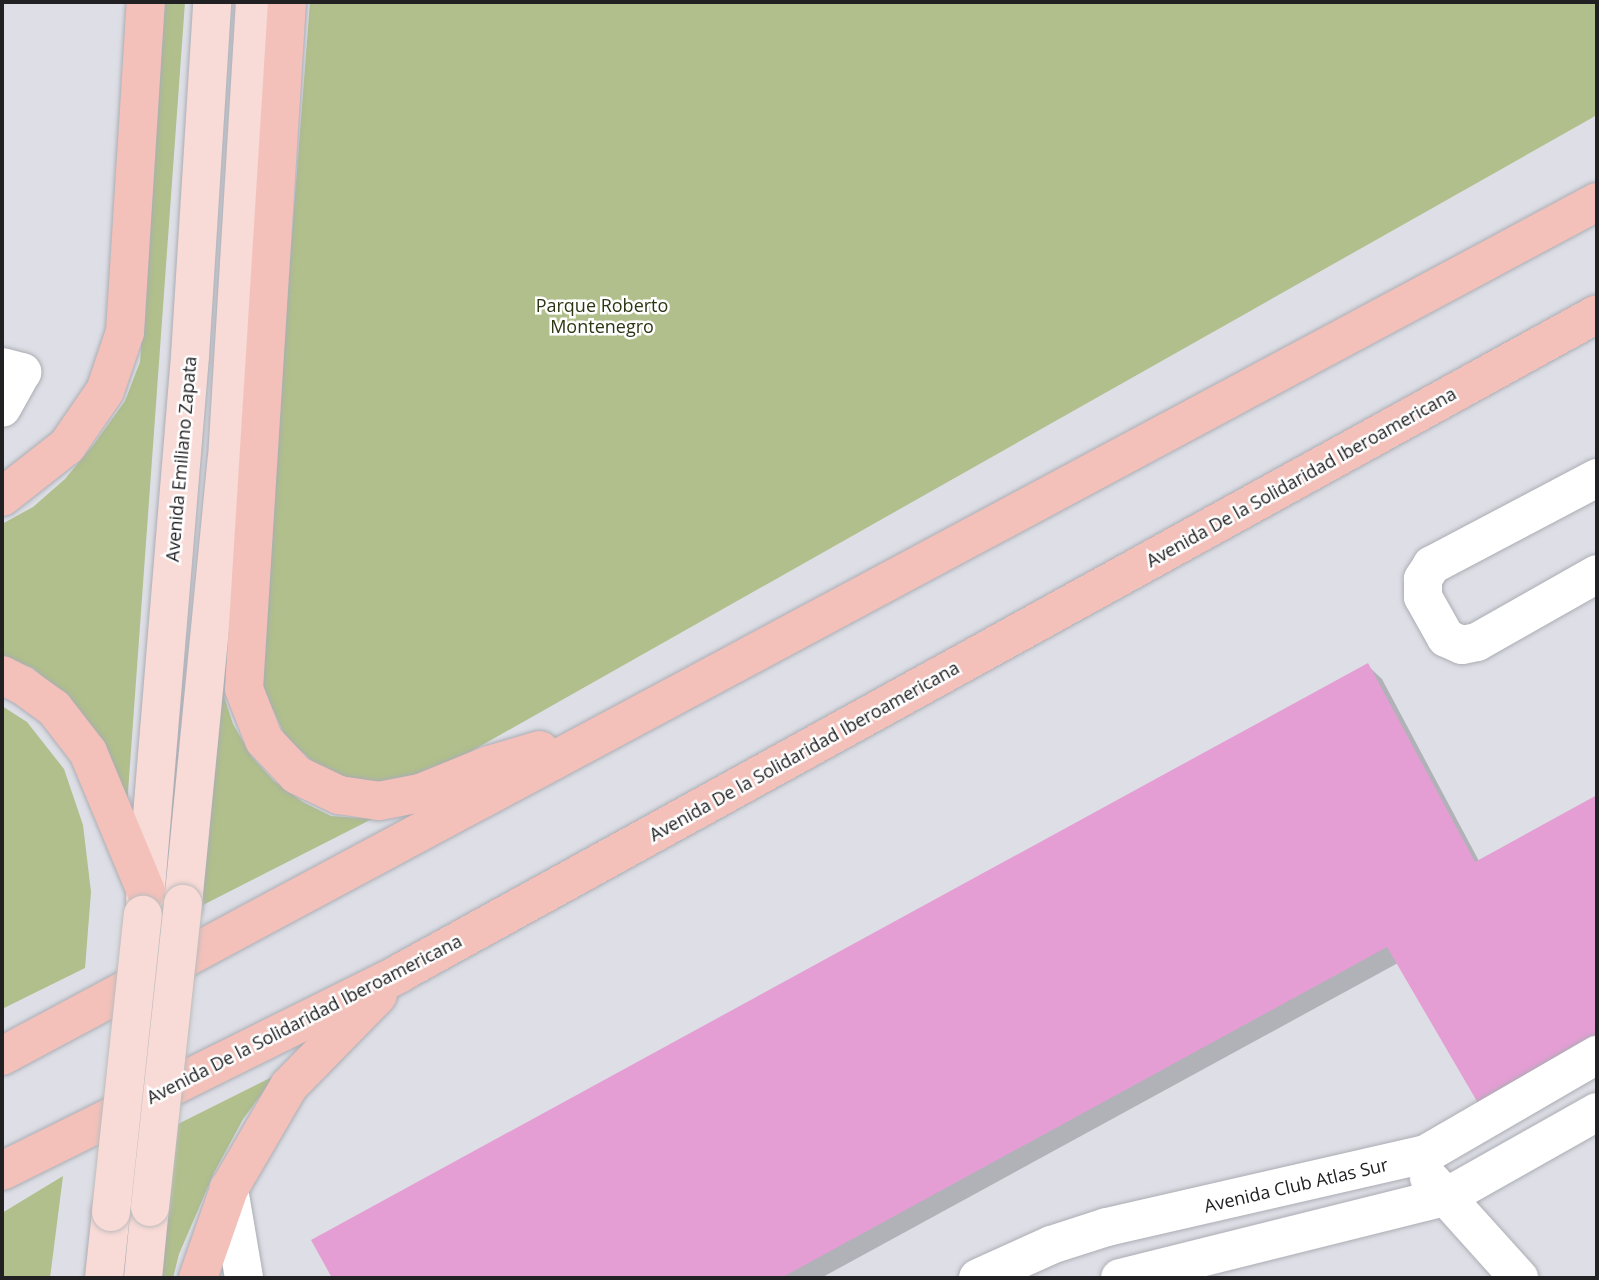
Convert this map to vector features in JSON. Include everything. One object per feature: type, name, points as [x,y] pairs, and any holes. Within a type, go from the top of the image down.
[{"type":"highway","points":[[2,497],[67,446],[105,391],[125,332],[146,2]]},
{"type":"highway","points":[[287,2],[244,689],[264,740],[297,775],[339,795],[379,801],[419,793],[489,765],[613,729]]},
{"type":"highway","points":[[2,1056],[1597,202]]},
{"type":"highway","name":"Avenida De la Solidaridad Iberoamericana","points":[[2,1171],[400,973],[1597,314]]},
{"type":"highway","points":[[2,675],[22,685],[54,708],[88,752],[144,903]]},
{"type":"highway","points":[[2,1026],[48,1005],[163,970]]},
{"type":"highway","points":[[198,1278],[229,1189],[289,1086],[400,973]]},
{"type":"main road","name":"Avenida Emiliano Zapata","points":[[104,1278],[144,903],[190,356],[212,2]]},
{"type":"main road","points":[[143,1278],[227,459],[255,2]]},
{"type":"street","points":[[2,367],[22,372],[2,408]]},
{"type":"street","points":[[1597,478],[1432,565],[1423,579],[1423,597],[1446,638],[1462,645],[1476,642],[1597,574]]},
{"type":"street","name":"Avenida Club Atlas Sur","points":[[978,1278],[1051,1245],[1107,1227],[1426,1154],[1597,1055]]},
{"type":"street","points":[[1120,1278],[1446,1197],[1597,1112]]},
{"type":"street","points":[[1411,1158],[1519,1278]]},
{"type":"street","points":[[229,1189],[244,1278]]},
{"type":"green space","points":[[165,2],[185,2],[127,806],[72,703],[33,668],[2,657],[2,524],[33,507],[65,479],[125,401],[140,362]]},
{"type":"green space","name":"Parque Roberto Montenegro","points":[[310,2],[1597,2],[1597,115],[454,761],[389,785],[325,773],[285,736],[258,677]]},
{"type":"green space","points":[[220,684],[233,724],[252,757],[274,781],[303,802],[331,816],[372,819],[201,906]]},
{"type":"green space","points":[[2,706],[27,722],[64,769],[83,825],[91,892],[85,968],[2,1009]]},
{"type":"green space","points":[[276,1075],[243,1119],[214,1173],[179,1254],[173,1278],[157,1278],[174,1126]]},
{"type":"green space","points":[[63,1176],[50,1278],[2,1278],[2,1213]]},
{"type":"building","points":[[1368,663],[1475,862],[1597,795],[1597,1045],[1482,1110],[1387,947],[781,1278],[332,1278],[311,1240]]}]
